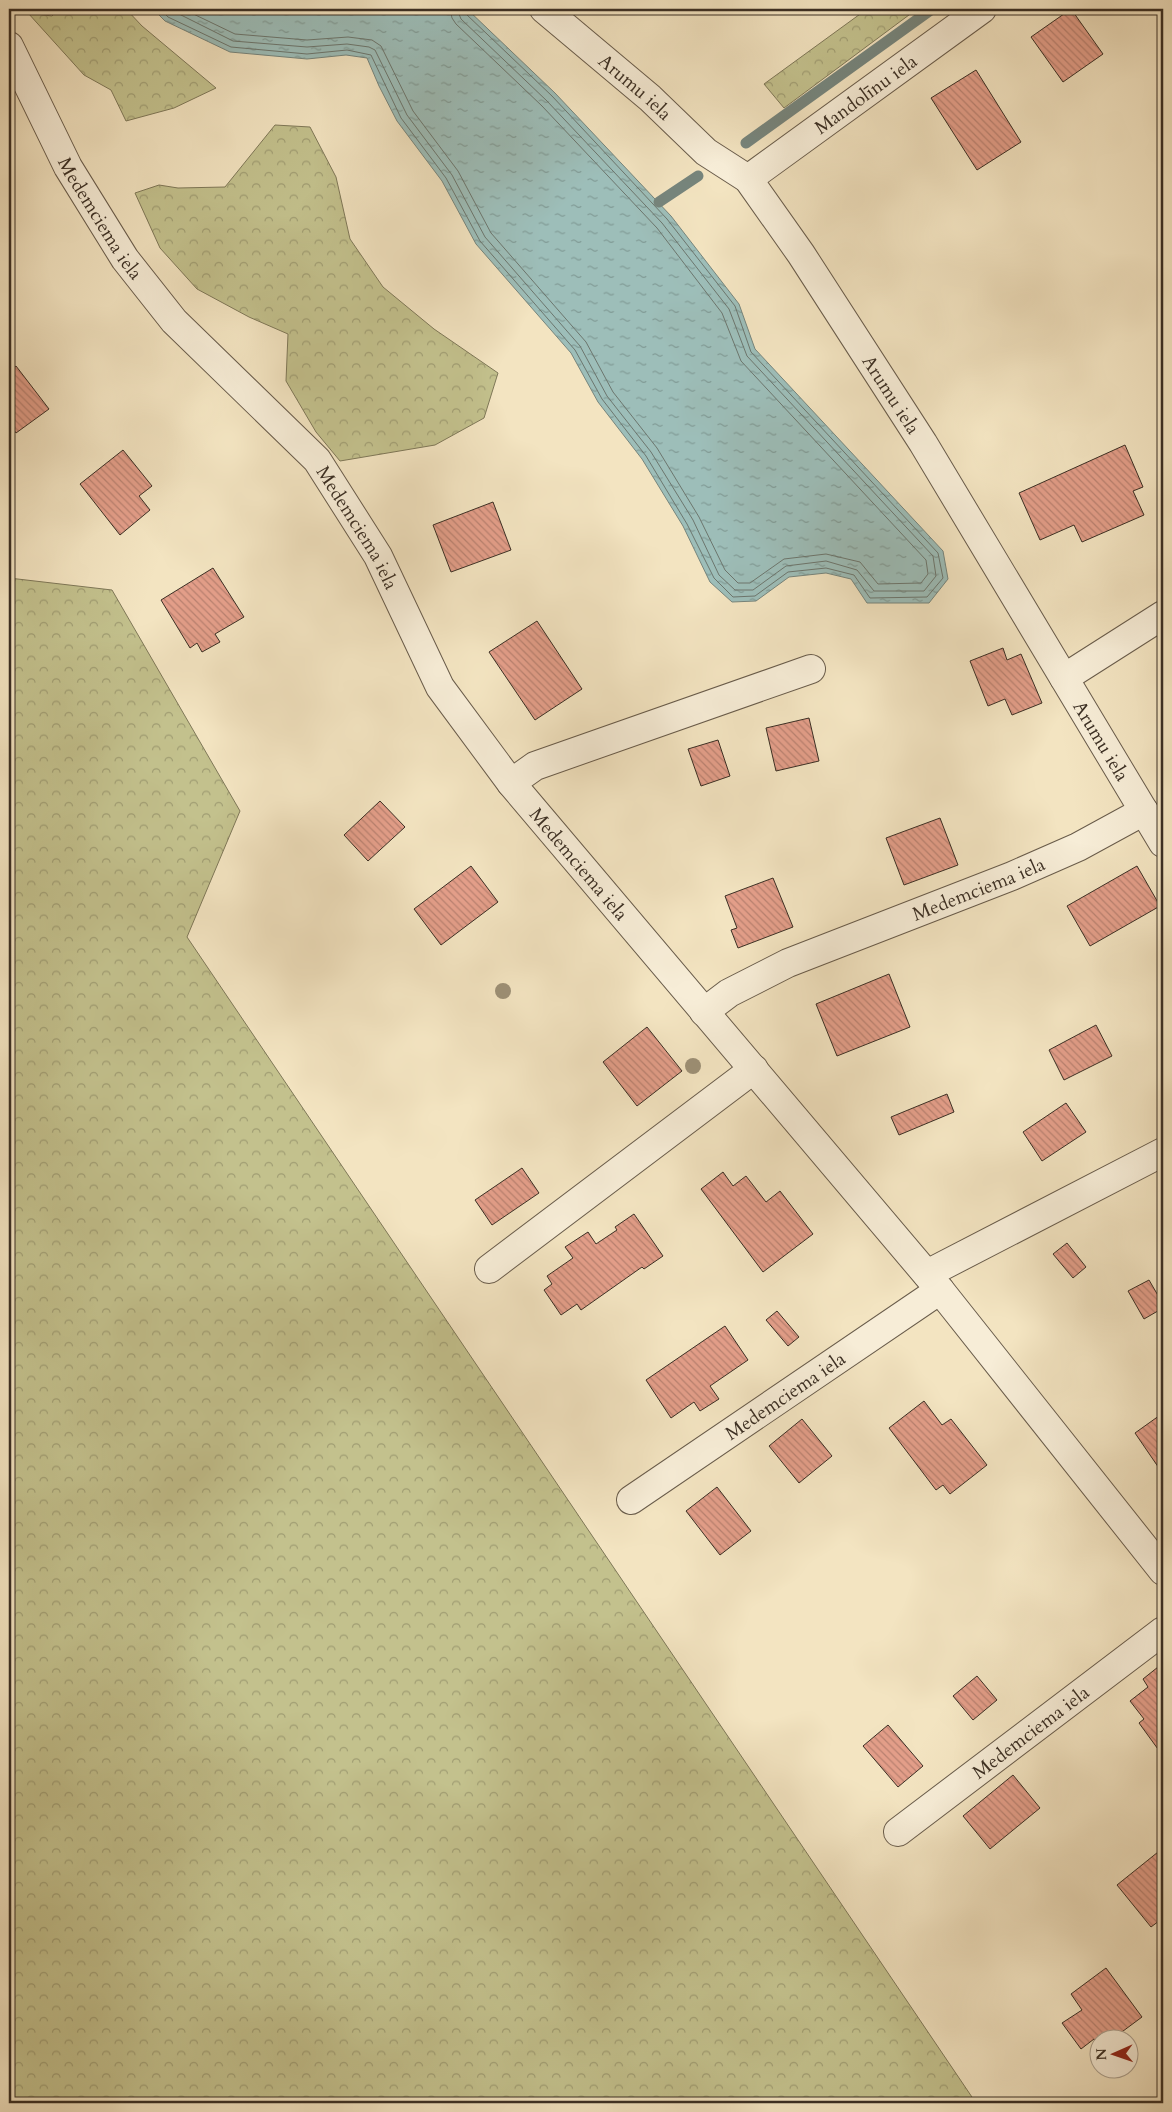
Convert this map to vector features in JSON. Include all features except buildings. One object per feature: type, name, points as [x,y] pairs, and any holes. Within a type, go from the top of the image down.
[{"type":"street","name":"Arumu iela","points":[[544,9],[650,98],[706,152],[748,179],[801,254],[923,443],[1163,843]]},
{"type":"street","name":"Mandolīnu iela","points":[[748,179],[982,9]]},
{"type":"street","name":"Medemciema iela","points":[[9,46],[68,167],[125,259],[174,321],[317,460],[378,556],[440,687],[511,783],[933,1282],[1163,1571]]},
{"type":"street","points":[[1064,678],[1163,615]]},
{"type":"street","points":[[511,783],[535,766],[811,669]]},
{"type":"street","name":"Medemciema iela","points":[[704,1012],[729,993],[788,963],[1012,876],[1078,847],[1144,811]]},
{"type":"street","points":[[489,1269],[754,1069]]},
{"type":"street","name":"Medemciema iela","points":[[631,1500],[933,1282],[1163,1152]]},
{"type":"street","name":"Medemciema iela","points":[[898,1832],[1163,1631]]},
{"type":"green space","points":[[59,9],[126,9],[142,26],[216,88],[174,108],[126,121],[111,90],[84,75],[28,13],[52,16]]},
{"type":"green space","points":[[867,9],[917,9],[784,108],[764,84]]},
{"type":"green space","points":[[275,125],[310,127],[336,177],[350,239],[383,287],[434,329],[498,373],[484,418],[435,445],[340,461],[316,432],[286,381],[288,334],[249,317],[197,289],[160,248],[135,193],[159,185],[178,188],[225,187]]},
{"type":"green space","points":[[9,578],[112,590],[240,811],[187,937],[976,2103],[9,2103]]},
{"type":"water","points":[[153,9],[467,9],[555,93],[671,216],[739,304],[755,349],[943,551],[948,579],[929,603],[867,603],[851,579],[826,573],[789,577],[756,601],[732,602],[710,582],[683,526],[642,459],[598,402],[571,353],[476,244],[442,181],[397,121],[367,58],[346,55],[307,59],[230,52],[165,21]]},
{"type":"waterway","points":[[746,143],[932,9]]},
{"type":"waterway","points":[[659,202],[698,176]]}]
